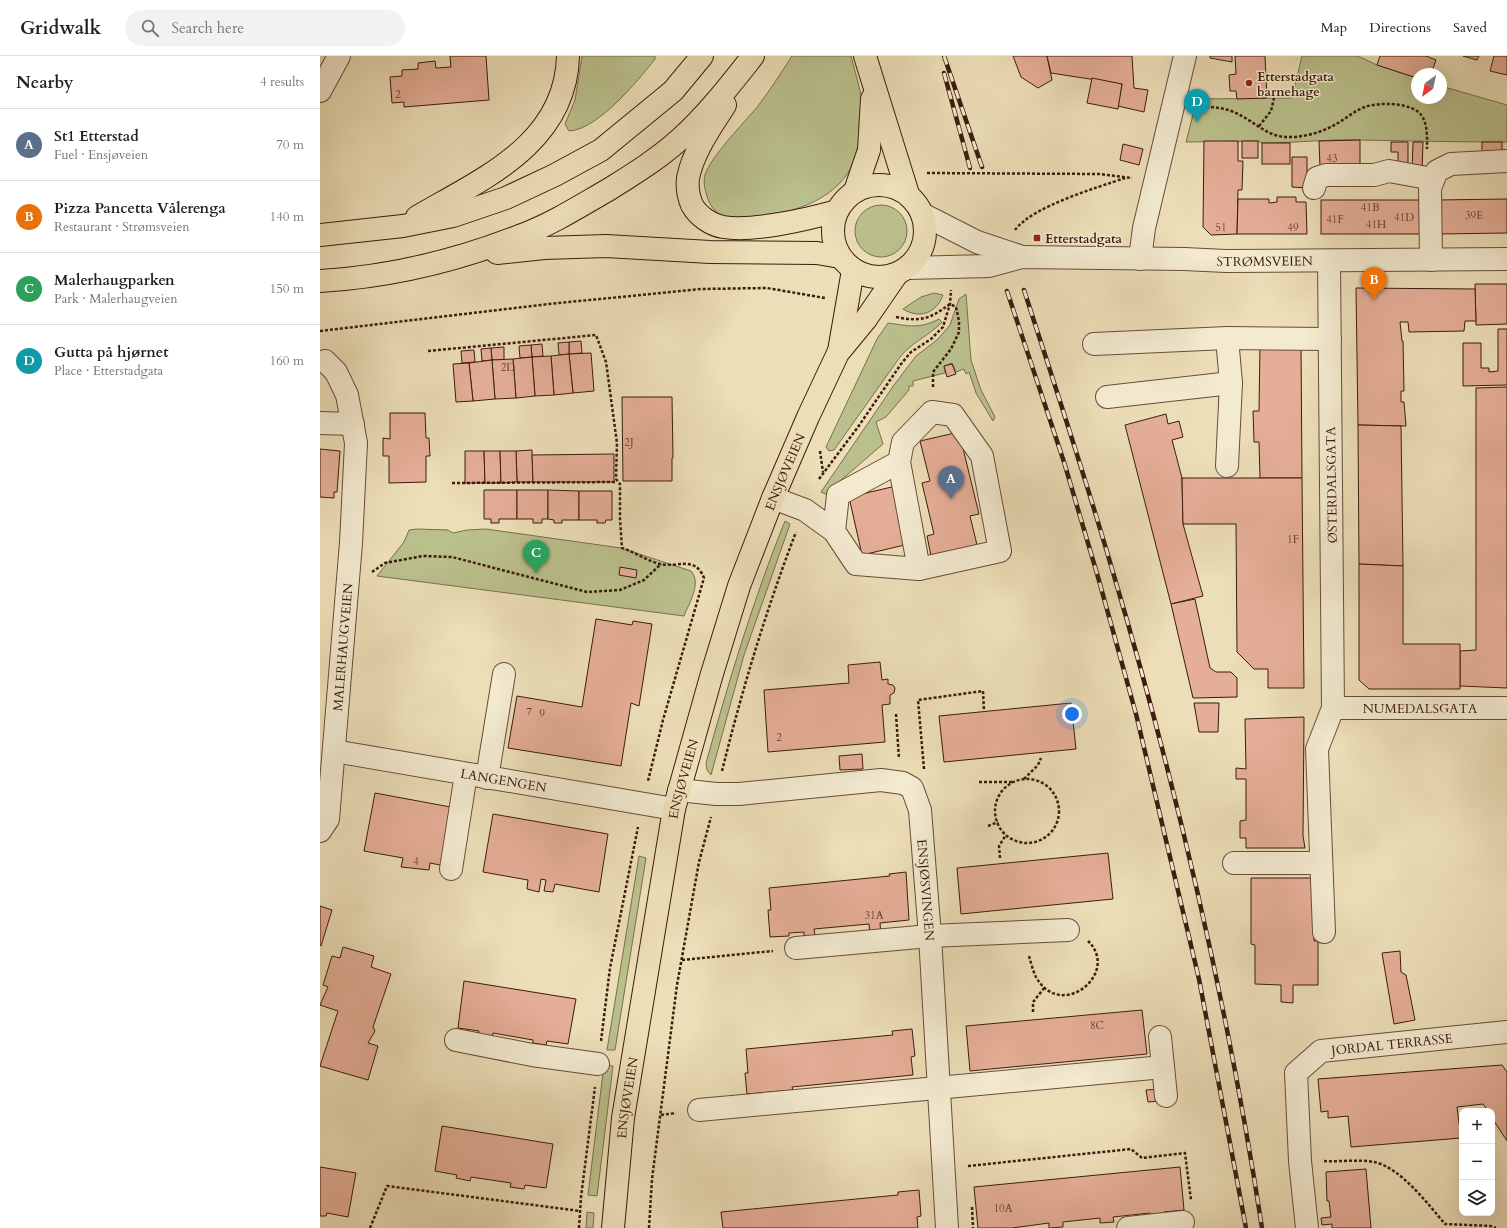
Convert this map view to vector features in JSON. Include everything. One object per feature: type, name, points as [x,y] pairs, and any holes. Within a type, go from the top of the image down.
[{"type":"main road","points":[[402,226],[504,166],[530,144],[550,118],[558,103],[564,82],[568,56]]},
{"type":"main road","points":[[320,235],[402,226],[453,216],[506,198],[555,175],[601,150],[673,91],[702,56]]},
{"type":"main road","points":[[753,56],[694,161],[688,179],[687,189],[694,208],[704,219],[715,224],[734,227],[813,218],[837,211]]},
{"type":"main road","points":[[320,281],[404,270],[460,257],[523,235],[574,210],[628,178],[679,140],[719,98],[753,56]]},
{"type":"main road","points":[[865,56],[873,86],[908,194]]},
{"type":"main road","points":[[855,191],[869,150],[873,86]]},
{"type":"main road","points":[[847,263],[835,246],[832,234],[833,222],[842,203],[855,191],[865,186],[887,185],[908,194]]},
{"type":"main road","name":"STRØMSVEIEN","points":[[460,257],[544,248],[606,246],[710,252],[817,253],[847,263],[864,275],[875,277],[902,271],[919,254],[925,237],[925,225],[922,214],[908,194]]},
{"type":"main road","name":"ENSJØVEIEN","points":[[838,353],[847,263]]},
{"type":"main road","name":"ENSJØVEIEN","points":[[613,1228],[622,1118],[677,800],[739,586],[773,498],[838,353],[902,271]]},
{"type":"street","points":[[320,91],[339,56]]},
{"type":"street","points":[[1140,259],[1144,228],[1185,56]]},
{"type":"street","points":[[1431,260],[1430,199],[1433,179],[1439,169],[1451,164],[1507,161]]},
{"type":"street","points":[[1314,188],[1317,178],[1326,175],[1374,175],[1389,171],[1433,179]]},
{"type":"street","name":"STRØMSVEIEN","points":[[922,214],[977,242],[1022,257]]},
{"type":"street","name":"STRØMSVEIEN","points":[[902,271],[989,266],[1022,257],[1329,262],[1507,259]]},
{"type":"street","name":"ØSTERDALSGATA","points":[[1329,262],[1333,708]]},
{"type":"street","points":[[1094,344],[1227,338],[1330,339]]},
{"type":"street","points":[[1226,466],[1231,383],[1227,338]]},
{"type":"street","name":"MALERHAUGVEIEN","points":[[320,831],[328,819],[329,758],[351,543],[356,443],[349,401],[336,372],[325,361]]},
{"type":"street","points":[[1107,397],[1231,383]]},
{"type":"street","points":[[773,498],[805,510],[834,531],[856,564],[919,569],[1000,551],[982,456],[953,415],[932,412],[903,442],[898,462],[919,569]]},
{"type":"street","points":[[320,423],[353,424]]},
{"type":"street","points":[[834,531],[838,495],[898,462]]},
{"type":"street","points":[[451,869],[504,674]]},
{"type":"street","points":[[1324,932],[1316,749],[1333,708]]},
{"type":"street","name":"NUMEDALSGATA","points":[[1333,708],[1507,708]]},
{"type":"street","name":"LANGENGEN","points":[[329,758],[677,800]]},
{"type":"street","points":[[677,800],[716,794],[739,794],[881,780],[897,781]]},
{"type":"street","name":"ENSJØSVINGEN","points":[[897,781],[912,788],[920,810],[930,936],[947,1228]]},
{"type":"street","points":[[1234,864],[1321,863]]},
{"type":"street","points":[[796,948],[930,936],[1068,930]]},
{"type":"street","name":"JORDAL TERRASSE","points":[[1307,1228],[1300,1161],[1296,1073],[1321,1051],[1507,1032]]},
{"type":"street","points":[[1160,1037],[1166,1096]]},
{"type":"street","points":[[456,1040],[532,1055],[598,1064]]},
{"type":"street","points":[[699,1110],[1163,1067]]},
{"type":"street","points":[[1128,1228],[1183,1222]]},
{"type":"path","points":[[1259,126],[1271,111],[1274,98]]},
{"type":"path","points":[[1194,106],[1213,107],[1231,111],[1270,133],[1283,137],[1308,135],[1335,125],[1365,107],[1387,104],[1408,107],[1418,112],[1425,124],[1427,142]]},
{"type":"path","points":[[923,173],[1099,174],[1136,178]]},
{"type":"path","points":[[1013,232],[1022,221],[1042,209],[1127,177]]},
{"type":"path","points":[[320,331],[549,304],[701,289],[767,288],[830,299]]},
{"type":"path","points":[[894,317],[915,320],[923,319],[936,314],[950,304],[956,307],[959,321],[959,332],[950,349],[933,372],[932,412]]},
{"type":"path","points":[[428,351],[596,335],[606,362],[616,443],[617,482],[620,484],[622,548],[661,564],[687,563],[702,572],[704,578],[663,720],[647,788]]},
{"type":"path","points":[[820,449],[823,472]]},
{"type":"path","points":[[452,484],[617,482]]},
{"type":"path","points":[[368,576],[385,563],[423,556],[452,556],[587,592],[620,590],[644,580],[661,564]]},
{"type":"path","points":[[925,771],[918,700],[982,691],[984,711]]},
{"type":"path","points":[[896,714],[899,763],[897,781]]},
{"type":"path","points":[[1024,779],[1038,765],[1041,758]]},
{"type":"path","points":[[1024,779],[1044,783],[1052,790],[1058,800],[1060,810],[1058,820],[1053,830],[1046,837],[1036,842],[1026,843],[1015,840],[1006,835],[998,822],[996,806],[999,796],[1005,787],[1014,782],[1024,779]]},
{"type":"path","points":[[979,782],[1014,782]]},
{"type":"path","points":[[649,1228],[652,1179],[682,960],[699,862],[711,813]]},
{"type":"path","points":[[988,826],[998,822]]},
{"type":"path","points":[[579,1228],[610,968],[638,823]]},
{"type":"path","points":[[1000,858],[999,846],[1006,835]]},
{"type":"path","points":[[1028,955],[1036,977],[1045,987],[1059,995],[1070,995],[1085,987],[1093,977],[1097,967],[1097,955],[1093,947],[1084,938],[1068,930]]},
{"type":"path","points":[[682,960],[796,948]]},
{"type":"path","points":[[1033,1012],[1033,1002],[1045,987]]},
{"type":"path","points":[[969,1174],[968,1166],[1131,1149],[1142,1158],[1185,1153],[1191,1201]]},
{"type":"path","points":[[1300,1161],[1374,1162],[1387,1167],[1418,1192],[1445,1224],[1491,1226],[1496,1228]]},
{"type":"path","points":[[370,1228],[387,1186],[580,1211]]},
{"type":"path","points":[[971,1205],[974,1228]]},
{"type":"green space","points":[[582,56],[655,56],[655,59],[628,91],[604,114],[580,129],[569,131],[565,124],[575,100]]},
{"type":"green space","points":[[792,56],[851,56],[861,94],[865,125],[858,154],[844,179],[829,192],[808,205],[772,215],[736,219],[725,218],[715,210],[708,200],[704,180],[708,167],[728,140],[758,106]]},
{"type":"green space","points":[[1302,56],[1358,56],[1377,65],[1411,76],[1411,104],[1447,104],[1447,88],[1507,105],[1507,142],[1348,140],[1262,143],[1258,141],[1186,142],[1197,99],[1292,98]]},
{"type":"green space","points":[[881,205],[895,209],[903,217],[907,231],[903,245],[895,253],[881,257],[867,253],[859,245],[855,231],[859,217],[867,209]]},
{"type":"green space","points":[[934,293],[943,295],[936,307],[926,313],[915,314],[903,309],[921,297]]},
{"type":"green space","points":[[966,294],[971,360],[981,390],[995,417],[993,421],[976,393],[969,372],[966,374],[964,369],[956,372],[952,363],[944,366],[945,373],[913,381],[913,386],[909,386],[909,390],[886,417],[876,422],[883,444],[825,494],[821,492],[894,385],[916,356],[938,339],[950,325],[959,299]]},
{"type":"green space","points":[[939,319],[942,322],[910,347],[900,357],[834,450],[829,451],[826,447],[877,339],[888,323],[914,326],[926,324]]},
{"type":"green space","points":[[785,521],[790,524],[744,655],[711,775],[707,770],[706,763],[742,641],[762,581]]},
{"type":"green space","points":[[486,529],[621,548],[691,571],[695,581],[694,593],[684,616],[377,576],[404,542],[409,530],[448,530],[453,533],[467,530]]},
{"type":"green space","points":[[639,856],[646,858],[615,1050],[607,1050]]},
{"type":"green space","points":[[604,1065],[613,1066],[597,1196],[588,1195]]},
{"type":"green space","points":[[587,1212],[594,1213],[593,1228],[586,1228]]},
{"type":"building","points":[[450,56],[486,56],[489,100],[404,107],[404,102],[392,103],[390,77],[402,76],[402,70],[418,69],[418,63],[435,61],[436,68],[451,67]]},
{"type":"building","points":[[1013,56],[1047,56],[1052,80],[1038,88],[1021,77]]},
{"type":"building","points":[[1047,56],[1132,56],[1134,88],[1148,90],[1144,112],[1118,106],[1122,84],[1051,73]]},
{"type":"building","points":[[1210,56],[1232,56],[1232,62],[1210,58]]},
{"type":"building","points":[[1235,56],[1265,56],[1267,98],[1237,99],[1236,91],[1230,91],[1229,75],[1236,74]]},
{"type":"building","points":[[1380,56],[1426,56],[1436,60],[1433,68],[1411,68],[1411,76],[1377,65]]},
{"type":"building","points":[[1463,56],[1479,56],[1477,60]]},
{"type":"building","points":[[1494,56],[1507,56],[1507,75],[1490,71]]},
{"type":"building","points":[[1092,78],[1122,84],[1118,109],[1087,103]]},
{"type":"building","points":[[1360,140],[1360,167],[1320,167],[1319,141]]},
{"type":"building","points":[[1204,141],[1238,141],[1238,161],[1243,161],[1242,190],[1238,190],[1237,234],[1211,235],[1203,227]]},
{"type":"building","points":[[1242,141],[1258,141],[1258,158],[1242,158]]},
{"type":"building","points":[[1391,142],[1408,142],[1408,164],[1398,165],[1398,152],[1391,152]]},
{"type":"building","points":[[1413,142],[1423,142],[1422,172],[1412,172]]},
{"type":"building","points":[[1482,142],[1502,142],[1502,157],[1482,157]]},
{"type":"building","points":[[1262,143],[1290,143],[1290,164],[1262,164]]},
{"type":"building","points":[[1123,144],[1143,149],[1139,165],[1120,160]]},
{"type":"building","points":[[1292,157],[1307,157],[1307,188],[1292,187]]},
{"type":"building","points":[[1277,197],[1296,197],[1296,202],[1306,202],[1307,234],[1237,234],[1238,199],[1269,199],[1269,203],[1277,202]]},
{"type":"building","points":[[1507,199],[1507,233],[1437,234],[1437,200]]},
{"type":"building","points":[[1321,200],[1423,200],[1423,234],[1321,234]]},
{"type":"building","points":[[1475,284],[1507,284],[1507,324],[1476,325]]},
{"type":"building","points":[[1356,288],[1475,289],[1476,321],[1465,321],[1464,331],[1409,332],[1408,322],[1400,322],[1403,341],[1404,391],[1401,391],[1401,402],[1404,402],[1406,426],[1358,425]]},
{"type":"building","points":[[1498,329],[1507,329],[1507,385],[1463,386],[1463,343],[1481,343],[1481,368],[1489,368],[1489,372],[1498,371]]},
{"type":"building","points":[[581,341],[582,353],[569,354],[569,342]]},
{"type":"building","points":[[569,342],[569,354],[559,355],[558,343]]},
{"type":"building","points":[[542,344],[543,356],[532,357],[531,345]]},
{"type":"building","points":[[531,345],[532,357],[520,358],[519,346]]},
{"type":"building","points":[[1260,345],[1301,346],[1302,478],[1260,478],[1259,442],[1254,442],[1253,411],[1259,411]]},
{"type":"building","points":[[504,347],[504,360],[492,360],[491,348]]},
{"type":"building","points":[[491,348],[492,360],[482,361],[481,349]]},
{"type":"building","points":[[474,350],[475,362],[462,363],[461,351]]},
{"type":"building","points":[[591,353],[594,391],[573,393],[569,354]]},
{"type":"building","points":[[569,354],[573,393],[554,395],[551,356]]},
{"type":"building","points":[[551,356],[554,395],[535,396],[532,357]]},
{"type":"building","points":[[532,357],[535,396],[516,398],[513,359]]},
{"type":"building","points":[[513,359],[516,398],[495,399],[492,360]]},
{"type":"building","points":[[492,360],[495,399],[473,401],[469,363]]},
{"type":"building","points":[[469,363],[473,401],[456,402],[453,364]]},
{"type":"building","points":[[952,364],[956,374],[947,377],[944,366]]},
{"type":"building","points":[[1507,387],[1507,688],[1460,686],[1460,651],[1476,650],[1476,388]]},
{"type":"building","points":[[622,397],[672,397],[672,481],[623,481]]},
{"type":"building","points":[[390,413],[425,413],[426,438],[429,438],[430,456],[426,456],[426,482],[389,483],[389,456],[383,456],[383,438],[390,439]]},
{"type":"building","points":[[1166,414],[1168,424],[1179,421],[1183,437],[1172,440],[1182,478],[1183,524],[1203,596],[1171,604],[1125,425]]},
{"type":"building","points":[[1358,425],[1401,426],[1403,566],[1359,564]]},
{"type":"building","points":[[959,432],[979,514],[970,516],[977,545],[931,556],[927,536],[934,534],[922,483],[930,481],[920,441]]},
{"type":"building","points":[[320,449],[340,451],[337,492],[334,492],[334,498],[320,497]]},
{"type":"building","points":[[532,450],[533,482],[517,482],[516,451]]},
{"type":"building","points":[[465,451],[484,451],[485,483],[465,483]]},
{"type":"building","points":[[484,451],[500,451],[501,483],[485,483]]},
{"type":"building","points":[[500,451],[516,451],[517,482],[501,483]]},
{"type":"building","points":[[614,454],[614,482],[533,482],[532,455]]},
{"type":"building","points":[[1182,478],[1302,478],[1304,688],[1268,688],[1268,669],[1254,669],[1237,652],[1236,524],[1183,524]]},
{"type":"building","points":[[896,486],[909,544],[862,555],[849,497]]},
{"type":"building","points":[[484,490],[517,490],[517,519],[499,519],[499,523],[491,523],[491,519],[484,519]]},
{"type":"building","points":[[517,490],[548,490],[548,519],[542,519],[542,523],[533,523],[533,519],[517,519]]},
{"type":"building","points":[[548,490],[579,491],[579,520],[562,520],[562,523],[554,523],[554,520],[548,519]]},
{"type":"building","points":[[579,491],[612,491],[612,520],[606,520],[605,523],[597,523],[597,520],[579,520]]},
{"type":"building","points":[[1359,564],[1403,566],[1403,644],[1460,644],[1460,689],[1369,689],[1359,680]]},
{"type":"building","points":[[620,567],[637,570],[636,578],[619,575]]},
{"type":"building","points":[[1195,599],[1210,668],[1216,672],[1231,672],[1237,678],[1237,697],[1193,698],[1171,604]]},
{"type":"building","points":[[596,619],[632,625],[633,621],[652,624],[639,706],[631,703],[621,766],[508,748],[517,696],[582,707]]},
{"type":"building","points":[[880,662],[882,680],[888,679],[888,684],[893,685],[895,688],[894,693],[890,695],[890,704],[882,705],[885,742],[768,752],[764,690],[849,683],[848,665]]},
{"type":"building","points":[[1071,703],[1076,749],[944,762],[939,716]]},
{"type":"building","points":[[1194,703],[1219,703],[1218,732],[1199,732]]},
{"type":"building","points":[[1304,717],[1303,836],[1305,848],[1246,848],[1246,838],[1240,838],[1240,821],[1246,820],[1246,779],[1236,779],[1236,768],[1246,769],[1245,719]]},
{"type":"building","points":[[862,754],[863,769],[840,770],[839,756]]},
{"type":"building","points":[[375,793],[456,808],[445,866],[430,863],[429,870],[401,867],[403,858],[364,851]]},
{"type":"building","points":[[493,814],[608,834],[599,892],[555,884],[553,892],[544,891],[546,880],[541,879],[539,892],[527,889],[528,880],[483,872]]},
{"type":"building","points":[[1108,853],[1113,899],[961,914],[957,868]]},
{"type":"building","points":[[906,872],[909,920],[880,923],[881,935],[870,936],[869,924],[814,929],[816,941],[804,942],[804,932],[789,933],[789,936],[770,937],[768,910],[771,910],[769,888],[890,876],[889,874]]},
{"type":"building","points":[[1251,878],[1314,878],[1314,941],[1318,941],[1318,985],[1293,985],[1293,1003],[1281,1002],[1281,985],[1255,984],[1255,945],[1251,944]]},
{"type":"building","points":[[320,906],[332,910],[321,946],[320,945]]},
{"type":"building","points":[[343,947],[374,956],[371,967],[391,974],[373,1027],[375,1031],[368,1043],[378,1046],[368,1080],[320,1066],[338,1011],[320,1005],[328,987],[323,985],[332,956],[340,958]]},
{"type":"building","points":[[1400,951],[1401,972],[1406,975],[1415,1020],[1394,1024],[1382,953]]},
{"type":"building","points":[[464,981],[576,999],[568,1044],[547,1041],[546,1045],[533,1043],[533,1040],[493,1033],[492,1037],[478,1034],[479,1031],[458,1028]]},
{"type":"building","points":[[1142,1010],[1147,1054],[970,1071],[966,1026]]},
{"type":"building","points":[[912,1029],[915,1056],[911,1057],[913,1075],[792,1087],[793,1090],[747,1094],[745,1073],[748,1073],[746,1049],[893,1035],[892,1031]]},
{"type":"building","points":[[1502,1065],[1507,1072],[1507,1141],[1495,1123],[1495,1108],[1486,1108],[1483,1104],[1457,1107],[1459,1138],[1351,1147],[1348,1116],[1328,1118],[1328,1111],[1321,1112],[1318,1079]]},
{"type":"building","points":[[1160,1089],[1161,1101],[1148,1102],[1146,1090]]},
{"type":"building","points":[[442,1126],[553,1144],[546,1188],[525,1185],[524,1189],[510,1187],[511,1183],[471,1177],[470,1181],[456,1178],[457,1175],[435,1171]]},
{"type":"building","points":[[320,1167],[356,1173],[348,1217],[327,1213],[326,1216],[320,1216]]},
{"type":"building","points":[[1180,1167],[1184,1210],[1164,1212],[1165,1216],[1151,1218],[1150,1213],[1113,1217],[1114,1222],[1100,1223],[1100,1218],[1063,1222],[1063,1227],[1049,1228],[1049,1223],[1012,1228],[978,1228],[974,1187]]},
{"type":"building","points":[[1366,1169],[1371,1228],[1332,1228],[1332,1224],[1322,1225],[1321,1218],[1331,1217],[1329,1201],[1327,1201],[1326,1172]]},
{"type":"building","points":[[919,1190],[921,1216],[917,1217],[918,1228],[723,1228],[721,1212],[898,1195],[898,1192]]},
{"type":"railway","points":[[944,56],[982,167]]},
{"type":"railway","points":[[944,73],[970,168]]},
{"type":"railway","points":[[1024,290],[1112,569],[1158,731],[1179,813],[1233,1062],[1262,1228]]},
{"type":"railway","points":[[1007,291],[1064,462],[1136,714],[1199,979],[1246,1228]]},
{"type":"place","name":"Etterstadgata barnehage","points":[[1249,83]]},
{"type":"place","name":"Gutta på hjørnet","points":[[1197,122]]},
{"type":"place","name":"Etterstadgata","points":[[1037,238]]},
{"type":"place","name":"Pizza Pancetta Vålerenga","points":[[1374,300]]},
{"type":"place","name":"St1 Etterstad","points":[[951,499]]},
{"type":"place","name":"Malerhaugparken","points":[[536,573]]}]
